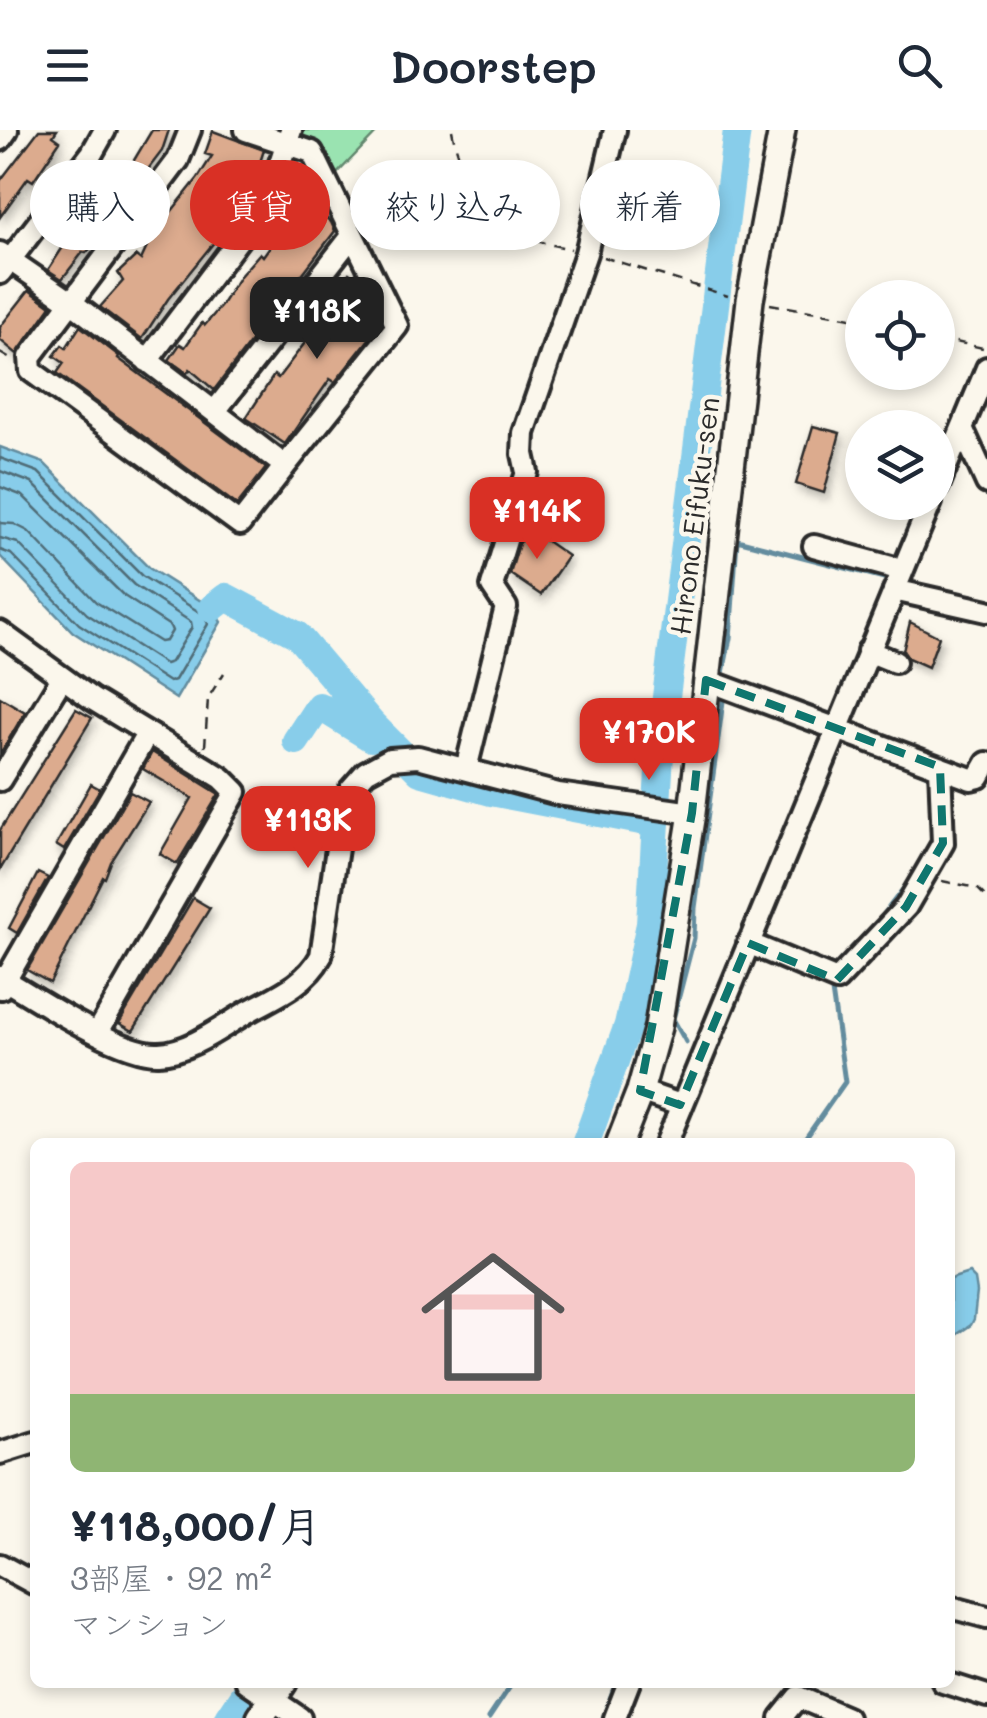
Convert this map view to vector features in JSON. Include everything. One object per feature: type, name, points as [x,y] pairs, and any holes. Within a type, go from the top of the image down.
[{"type":"main road","name":"Hirono Eifuku-sen","points":[[622,1138],[640,1092],[658,1027],[706,680],[750,300],[782,130]]},
{"type":"street","points":[[0,140],[8,130]]},
{"type":"street","points":[[105,130],[92,153],[3,262],[71,302],[286,466]]},
{"type":"street","points":[[190,130],[178,160],[30,357],[31,371],[240,524],[397,326],[359,250]]},
{"type":"street","points":[[246,130],[288,137],[312,152],[350,232]]},
{"type":"street","points":[[466,769],[506,607],[492,586],[527,472],[524,433],[586,252],[615,130]]},
{"type":"street","points":[[147,361],[267,202],[288,137]]},
{"type":"street","points":[[215,411],[350,239]]},
{"type":"street","points":[[955,445],[986,373]]},
{"type":"street","points":[[962,428],[987,483]]},
{"type":"street","points":[[668,1138],[923,520]]},
{"type":"street","points":[[814,546],[902,570]]},
{"type":"street","points":[[894,590],[987,611]]},
{"type":"street","points":[[0,632],[62,678],[236,792],[98,1032]]},
{"type":"street","points":[[868,651],[895,662]]},
{"type":"street","points":[[0,780],[62,678]]},
{"type":"street","points":[[706,680],[971,779],[979,777],[987,763]]},
{"type":"street","points":[[147,734],[2,982],[132,1050],[160,1054],[187,1046],[295,986],[312,972],[321,956],[342,815],[350,790],[366,772],[390,759],[418,758],[558,794],[687,813]]},
{"type":"street","points":[[748,944],[846,984],[906,907],[943,843],[940,768]]},
{"type":"street","points":[[640,1092],[680,1105]]},
{"type":"street","points":[[0,1453],[30,1444]]},
{"type":"street","points":[[0,1565],[30,1581]]},
{"type":"street","points":[[955,1608],[987,1617]]},
{"type":"street","points":[[955,1686],[987,1696]]},
{"type":"street","points":[[615,1718],[626,1688]]},
{"type":"street","points":[[781,1718],[804,1690],[847,1718]]},
{"type":"street","points":[[272,1700],[300,1718]]},
{"type":"path","points":[[452,130],[466,177],[518,233],[716,290],[722,295],[845,317]]},
{"type":"path","points":[[955,342],[987,350]]},
{"type":"path","points":[[203,767],[208,698],[224,673]]},
{"type":"path","points":[[926,877],[977,888],[987,898]]},
{"type":"highlighted area","points":[[706,680],[940,767],[943,843],[906,907],[837,980],[748,943],[680,1105],[640,1091],[692,813]]},
{"type":"green space","points":[[291,130],[379,130],[330,181],[330,160],[311,160]]},
{"type":"water","points":[[0,447],[44,463],[149,568],[212,608],[221,622],[176,699],[73,632],[0,556]]},
{"type":"water","points":[[969,1273],[975,1279],[977,1292],[974,1319],[956,1335],[955,1335],[955,1277]]},
{"type":"building","points":[[39,130],[57,130],[53,136],[60,141],[47,160],[30,160],[30,179],[0,217],[0,181]]},
{"type":"building","points":[[152,130],[169,130],[155,160],[134,160]]},
{"type":"building","points":[[213,131],[264,150],[261,160],[209,160],[212,156],[205,154]]},
{"type":"building","points":[[190,188],[190,250],[208,250],[142,339],[100,307],[123,281],[118,273],[136,256],[141,260],[146,250],[170,250],[170,213]]},
{"type":"building","points":[[61,250],[89,250],[62,279],[48,270]]},
{"type":"building","points":[[267,250],[321,250],[214,390],[190,369],[187,373],[169,360],[180,344],[185,347],[202,323],[205,325],[260,253],[263,256]]},
{"type":"building","points":[[349,273],[365,291],[358,300],[376,313],[381,324],[335,382],[330,379],[285,444],[246,418],[274,375],[278,378],[304,344]]},
{"type":"building","points":[[29,290],[51,306],[17,354],[0,340],[0,327]]},
{"type":"building","points":[[80,326],[266,468],[237,505],[57,373],[64,363],[54,356],[62,345],[66,348]]},
{"type":"building","points":[[813,426],[840,433],[824,493],[796,484]]},
{"type":"building","points":[[529,529],[568,556],[541,595],[510,574],[519,544]]},
{"type":"building","points":[[910,622],[939,637],[928,667],[908,658],[903,651]]},
{"type":"building","points":[[0,697],[25,712],[0,754]]},
{"type":"building","points":[[76,709],[92,718],[0,870],[0,830]]},
{"type":"building","points":[[152,752],[219,794],[177,864],[160,854],[192,798],[143,769]]},
{"type":"building","points":[[91,784],[100,789],[64,850],[56,845]]},
{"type":"building","points":[[130,792],[149,802],[111,862],[50,983],[27,970]]},
{"type":"building","points":[[38,873],[48,878],[17,933],[9,928]]},
{"type":"building","points":[[193,898],[210,908],[133,1031],[119,1023]]},
{"type":"waterway","points":[[587,1138],[628,1025],[650,924],[661,737],[737,130]]},
{"type":"waterway","points":[[722,678],[730,638],[737,540],[892,580]]},
{"type":"waterway","points":[[212,608],[226,597],[297,635],[372,724],[420,772],[491,792],[656,824]]},
{"type":"waterway","points":[[686,1042],[673,1019],[694,938],[724,694]]},
{"type":"waterway","points":[[296,741],[319,706],[371,738],[376,736]]},
{"type":"waterway","points":[[904,764],[929,776],[933,822]]},
{"type":"waterway","points":[[877,923],[910,880]]},
{"type":"waterway","points":[[832,969],[856,945]]},
{"type":"waterway","points":[[806,1138],[845,1082],[831,984]]},
{"type":"waterway","points":[[229,1718],[249,1688]]},
{"type":"waterway","points":[[489,1718],[509,1688]]},
{"type":"waterway","points":[[603,1718],[614,1688]]}]
